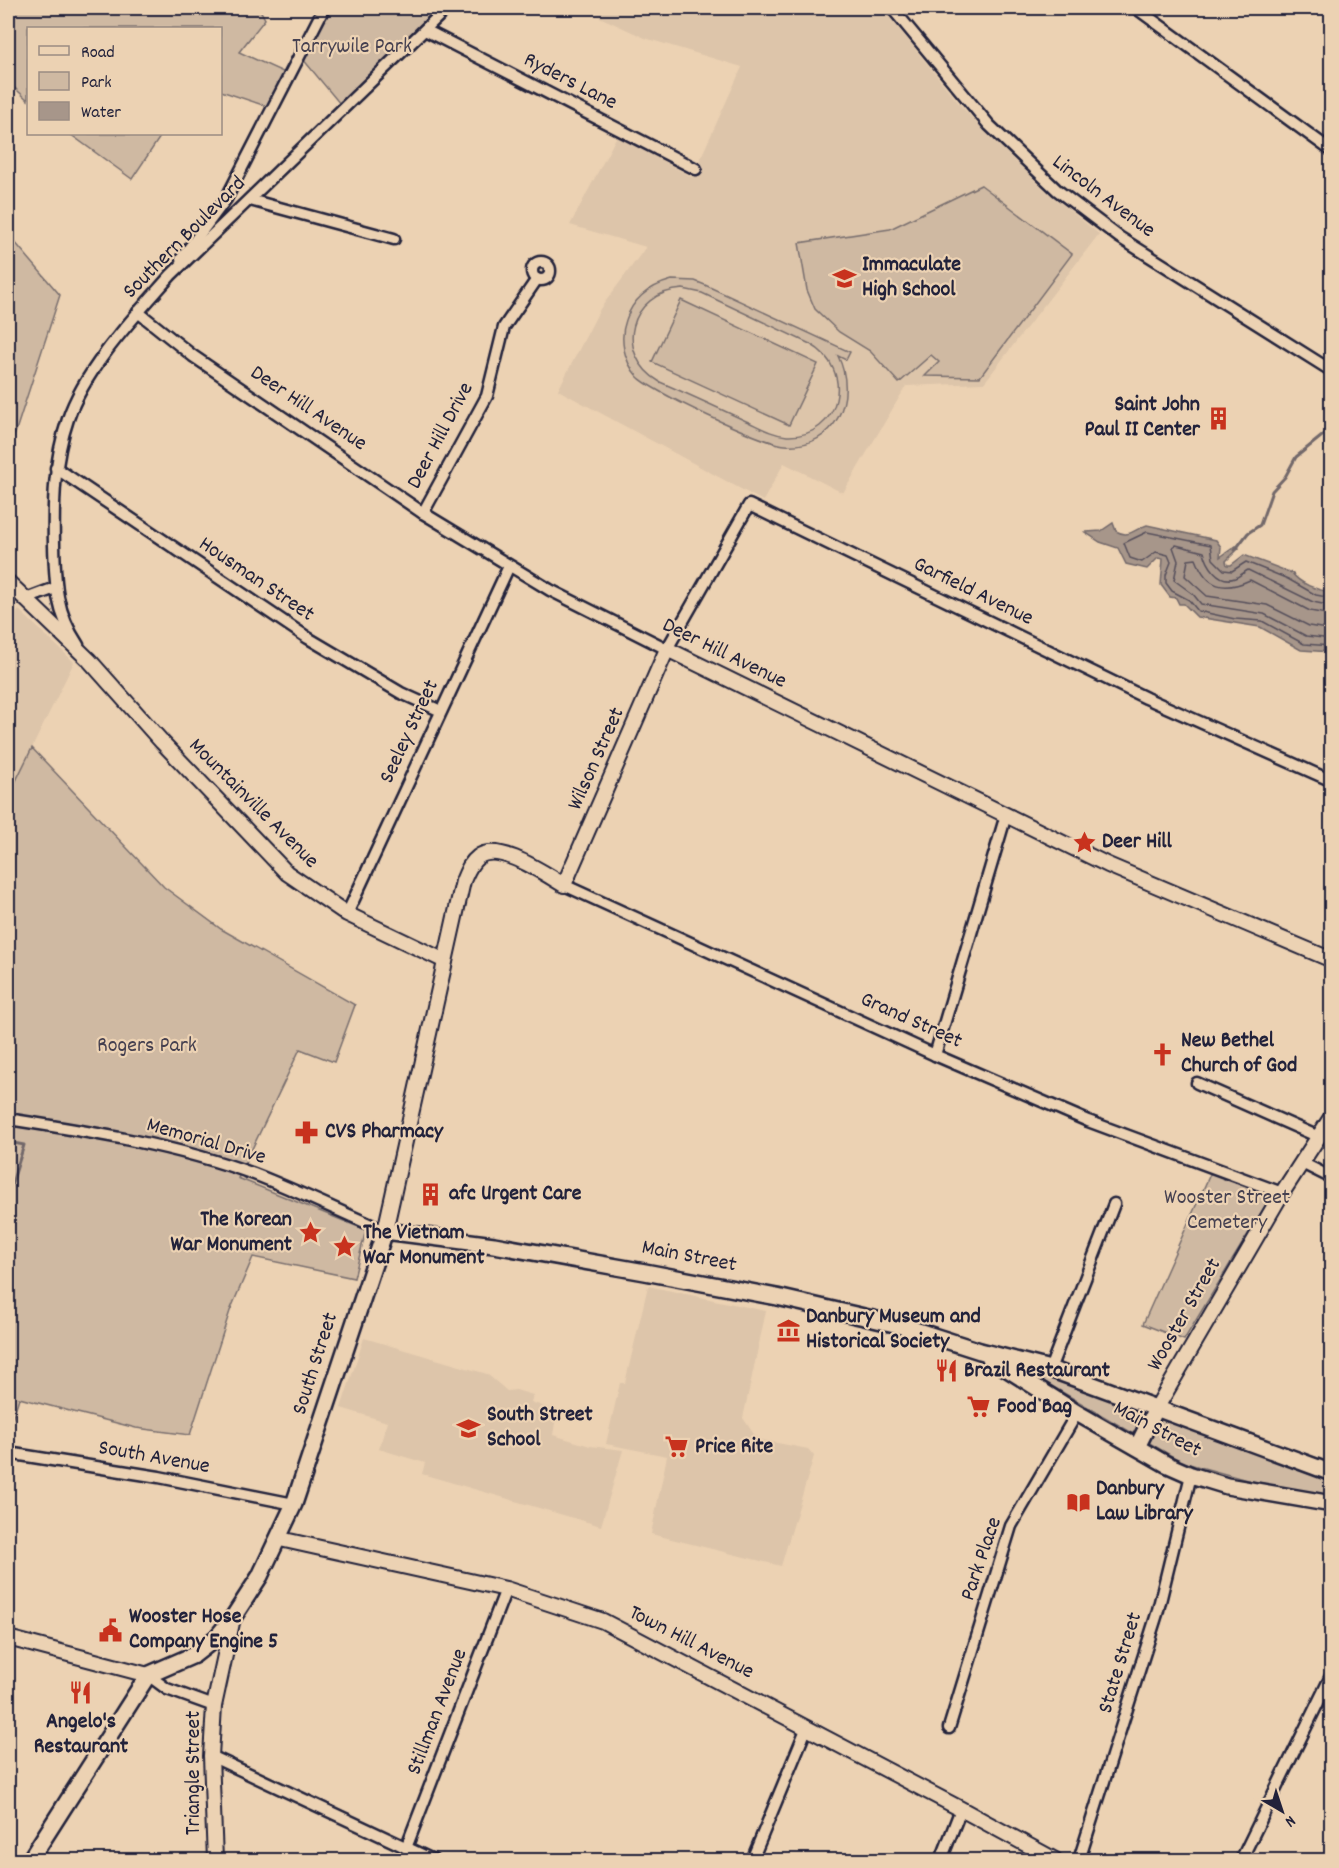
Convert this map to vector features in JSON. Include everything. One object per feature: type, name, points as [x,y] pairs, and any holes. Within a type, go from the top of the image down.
[{"type":"main road","name":"Main Street","points":[[385,1231],[494,1245],[777,1297],[899,1325],[980,1351],[1050,1369],[1332,1473]]},
{"type":"main road","name":"South Street","points":[[148,1675],[194,1655],[216,1637],[234,1616],[280,1539],[294,1504],[385,1231]]},
{"type":"main road","name":"Main Street","points":[[980,1351],[1077,1413],[1191,1475],[1227,1485],[1332,1504]]},
{"type":"main road","name":"Wooster Street","points":[[1137,1447],[1156,1409]]},
{"type":"main road","points":[[30,1860],[148,1675]]},
{"type":"street","points":[[171,275],[225,199],[324,8]]},
{"type":"street","name":"Southern Boulevard","points":[[89,660],[63,619],[55,588],[53,511],[56,468],[68,417],[82,389],[138,312],[171,275],[447,8]]},
{"type":"street","name":"Lincoln Avenue","points":[[892,8],[989,125],[1057,190],[1122,239],[1332,371]]},
{"type":"street","points":[[1136,8],[1332,151]]},
{"type":"street","name":"Ryders Lane","points":[[425,30],[696,169]]},
{"type":"street","points":[[250,200],[394,239]]},
{"type":"street","name":"Deer Hill Drive","points":[[423,513],[487,396],[504,327],[537,279]]},
{"type":"street","name":"Deer Hill Avenue","points":[[138,312],[193,356],[423,513],[550,590],[1006,816],[1181,898],[1332,960]]},
{"type":"street","name":"Housman Street","points":[[56,468],[308,638],[401,693],[441,711]]},
{"type":"street","name":"Garfield Avenue","points":[[667,649],[749,505],[1146,698],[1332,781]]},
{"type":"street","name":"Seeley Street","points":[[347,914],[509,566]]},
{"type":"street","name":"Mountainville Avenue","points":[[8,582],[89,660],[267,854],[289,875],[347,914],[446,961]]},
{"type":"street","points":[[26,599],[55,588]]},
{"type":"street","name":"Wilson Street","points":[[564,885],[667,649]]},
{"type":"street","points":[[935,1055],[1006,816]]},
{"type":"street","name":"South Street","points":[[385,1231],[463,881],[479,855],[492,851],[510,856],[531,867]]},
{"type":"street","name":"Grand Street","points":[[531,867],[564,885],[935,1055],[1088,1120],[1282,1193]]},
{"type":"street","points":[[1197,1083],[1319,1137]]},
{"type":"street","name":"Wooster Street","points":[[1156,1409],[1282,1193],[1332,1116]]},
{"type":"street","name":"Memorial Drive","points":[[8,1119],[140,1142],[199,1157],[254,1174],[385,1231]]},
{"type":"street","points":[[1302,1163],[1332,1178]]},
{"type":"street","points":[[1050,1369],[1114,1204]]},
{"type":"street","name":"Park Place","points":[[949,1728],[1011,1526],[1077,1413]]},
{"type":"street","name":"South Avenue","points":[[8,1453],[159,1477],[294,1504]]},
{"type":"street","name":"State Street","points":[[1079,1860],[1157,1614],[1191,1475]]},
{"type":"street","name":"Town Hill Avenue","points":[[280,1539],[506,1589],[603,1621],[1055,1860]]},
{"type":"street","name":"Stillman Avenue","points":[[406,1848],[506,1589]]},
{"type":"street","name":"Triangle Street","points":[[215,1860],[211,1756],[214,1706],[234,1616]]},
{"type":"street","points":[[8,1638],[148,1675],[167,1689],[214,1706]]},
{"type":"street","points":[[1240,1860],[1332,1674]]},
{"type":"street","points":[[752,1860],[807,1727]]},
{"type":"street","points":[[211,1756],[433,1860]]},
{"type":"street","points":[[941,1860],[962,1809]]},
{"type":"shaded area","name":"Immaculate High School","points":[[580,8],[882,8],[962,107],[987,134],[1047,192],[1099,234],[984,383],[906,386],[843,493],[784,463],[763,501],[558,390],[600,309],[646,247],[570,225],[617,136],[692,177],[742,67],[645,38]]},
{"type":"shaded area","points":[[19,610],[74,662],[8,797],[8,624]]},
{"type":"shaded area","points":[[648,1286],[766,1311],[743,1418],[757,1439],[808,1449],[814,1456],[781,1566],[651,1534],[667,1456],[606,1444],[620,1383],[625,1383]]},
{"type":"shaded area","name":"South Street School","points":[[364,1338],[487,1374],[507,1391],[516,1390],[533,1395],[531,1402],[557,1411],[553,1435],[590,1446],[623,1450],[601,1526],[422,1474],[425,1463],[379,1449],[387,1422],[341,1408]]},
{"type":"green space","name":"Tarrywile Park","points":[[8,8],[259,8],[265,19],[239,52],[292,76],[275,109],[222,91],[222,27],[27,27],[27,99],[8,82]]},
{"type":"green space","name":"Tarrywile Park","points":[[328,8],[454,8],[345,110],[302,58]]},
{"type":"green space","points":[[71,135],[161,135],[132,179]]},
{"type":"green space","points":[[981,185],[1072,254],[980,377],[925,376],[939,362],[931,355],[899,383],[870,351],[839,332],[815,309],[807,290],[799,243],[890,229]]},
{"type":"green space","points":[[8,234],[60,295],[8,455]]},
{"type":"green space","points":[[672,280],[695,281],[850,352],[846,360],[838,356],[844,372],[845,388],[838,417],[829,429],[818,439],[803,444],[785,445],[773,442],[732,427],[684,404],[637,376],[629,364],[624,349],[623,335],[626,320],[633,305],[643,294]],"holes":[[[683,289],[702,293],[810,344],[824,355],[833,369],[837,385],[836,400],[830,414],[820,426],[805,434],[787,436],[776,434],[660,382],[645,370],[636,356],[632,341],[634,326],[640,312],[650,301],[665,293]]]},
{"type":"green space","points":[[681,300],[818,364],[789,425],[652,362]]},
{"type":"green space","name":"Rogers Park","points":[[32,748],[164,887],[221,929],[355,1005],[334,1062],[300,1049],[238,1178],[366,1230],[354,1278],[253,1257],[230,1311],[190,1435],[136,1428],[19,1398],[8,1432],[8,797]]},
{"type":"green space","name":"Wooster Street Cemetery","points":[[1211,1172],[1271,1196],[1184,1340],[1143,1324]]},
{"type":"green space","points":[[1028,1366],[1331,1479],[1331,1497],[1247,1480],[1182,1462],[1026,1371]]},
{"type":"water","points":[[1113,523],[1116,531],[1124,534],[1147,525],[1216,540],[1221,547],[1220,557],[1236,546],[1239,548],[1226,561],[1227,565],[1231,565],[1244,555],[1292,573],[1309,586],[1330,592],[1331,652],[1301,650],[1260,627],[1197,617],[1184,604],[1179,604],[1176,598],[1170,597],[1161,585],[1163,559],[1158,558],[1147,569],[1126,564],[1118,548],[1100,542],[1085,532],[1101,531]]},
{"type":"waterway","points":[[1235,550],[1248,533],[1260,525],[1272,491],[1285,477],[1296,457],[1332,428]]},
{"type":"waterway","points":[[8,1142],[24,1145],[8,1196]]},
{"type":"place","name":"Immaculate High School","points":[[844,278]]},
{"type":"place","name":"Saint John Paul II Center","points":[[1218,418]]},
{"type":"place","name":"Deer Hill","points":[[1084,842]]},
{"type":"place","name":"New Bethel Church of God","points":[[1163,1054]]},
{"type":"place","name":"CVS Pharmacy","points":[[307,1132]]},
{"type":"place","name":"afc Urgent Care","points":[[431,1194]]},
{"type":"place","name":"The Korean War Monument","points":[[310,1233]]},
{"type":"place","name":"The Vietnam War Monument","points":[[345,1246]]},
{"type":"place","name":"Danbury Museum and Historical Society","points":[[788,1330]]},
{"type":"place","name":"Brazil Restaurant","points":[[946,1371]]},
{"type":"place","name":"Food Bag","points":[[979,1407]]},
{"type":"place","name":"South Street School","points":[[469,1428]]},
{"type":"place","name":"Price Rite","points":[[677,1447]]},
{"type":"place","name":"Danbury Law Library","points":[[1078,1502]]},
{"type":"place","name":"Wooster Hose Company Engine 5","points":[[111,1630]]},
{"type":"place","name":"Angelo's Restaurant","points":[[81,1693]]}]
